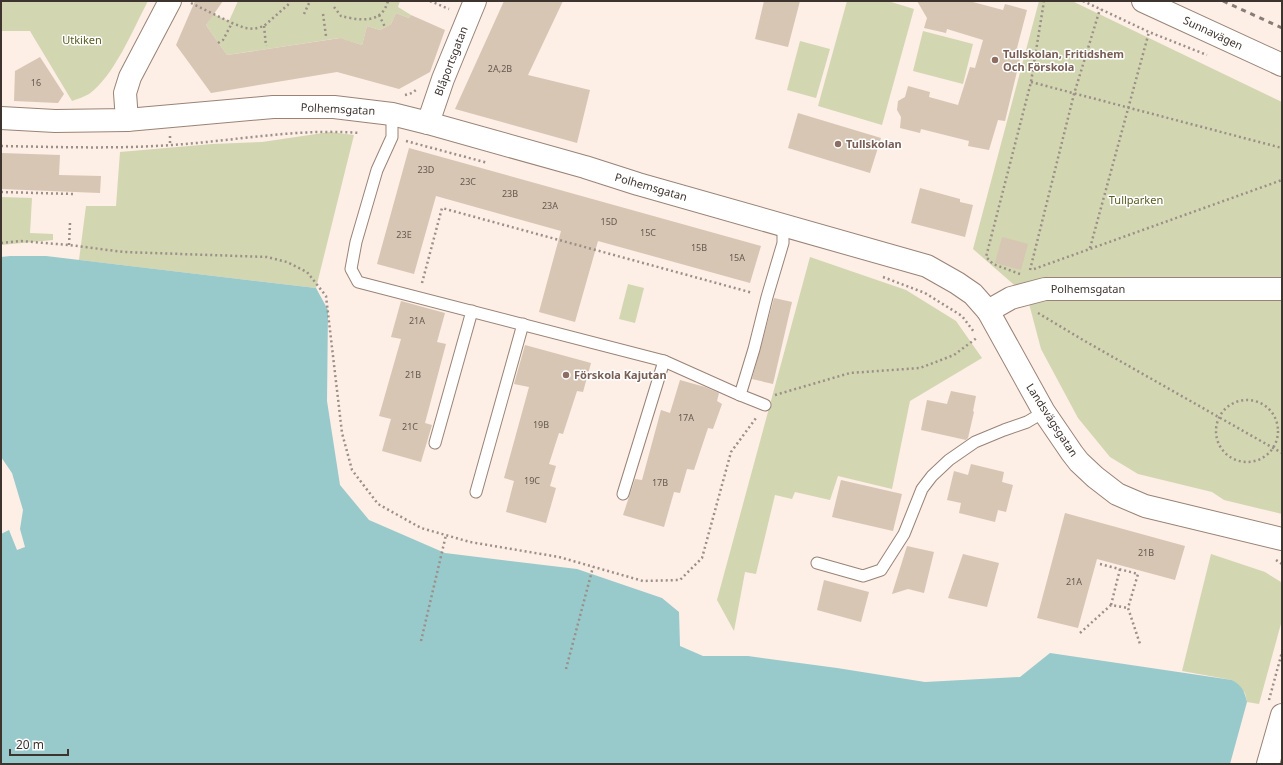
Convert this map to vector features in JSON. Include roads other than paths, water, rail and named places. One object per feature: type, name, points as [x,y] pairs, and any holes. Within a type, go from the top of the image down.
[{"type":"street","points":[[127,120],[125,93],[130,77],[170,1]]},
{"type":"street","name":"Blåportsgatan","points":[[428,123],[443,79],[475,1]]},
{"type":"street","name":"Sunnavägen","points":[[1143,1],[1282,65]]},
{"type":"street","name":"Polhemsgatan","points":[[1,118],[55,121],[127,120],[273,107],[334,107],[396,104],[428,123],[927,266],[973,294],[988,311],[1012,298],[1045,289],[1282,289]]},
{"type":"street","name":"Landsvägsgatan","points":[[988,311],[1044,412],[1079,462],[1095,478],[1117,494],[1145,506],[1282,539]]},
{"type":"street","points":[[1268,764],[1282,715]]},
{"type":"lane","points":[[396,104],[392,137],[376,170],[356,242],[351,269],[358,282],[664,361],[764,405]]},
{"type":"lane","points":[[740,395],[783,243],[783,225]]},
{"type":"lane","points":[[436,443],[472,311]]},
{"type":"lane","points":[[476,492],[523,324]]},
{"type":"lane","points":[[623,494],[664,361]]},
{"type":"lane","points":[[817,563],[863,576],[881,570],[904,534],[922,489],[932,476],[950,460],[975,442],[1027,422],[1044,412]]},
{"type":"water","points":[[46,256],[316,288],[328,310],[327,401],[340,485],[369,520],[445,553],[577,569],[662,598],[679,612],[680,646],[703,656],[748,656],[925,682],[1020,677],[1050,653],[1232,680],[1242,689],[1247,702],[1230,764],[1,764],[1,534],[9,530],[17,550],[25,547],[20,529],[23,510],[12,473],[1,457],[1,257]]},
{"type":"railway","points":[[1223,1],[1282,28]]},
{"type":"place","name":"Tullskolan, Fritidshem Och Förskola","points":[[995,60]]},
{"type":"place","name":"Tullskolan","points":[[838,144]]},
{"type":"place","name":"Förskola Kajutan","points":[[566,375]]},
{"type":"park label","name":"Utkiken","points":[[82,40]]},
{"type":"park label","name":"Tullparken","points":[[1136,200]]}]
